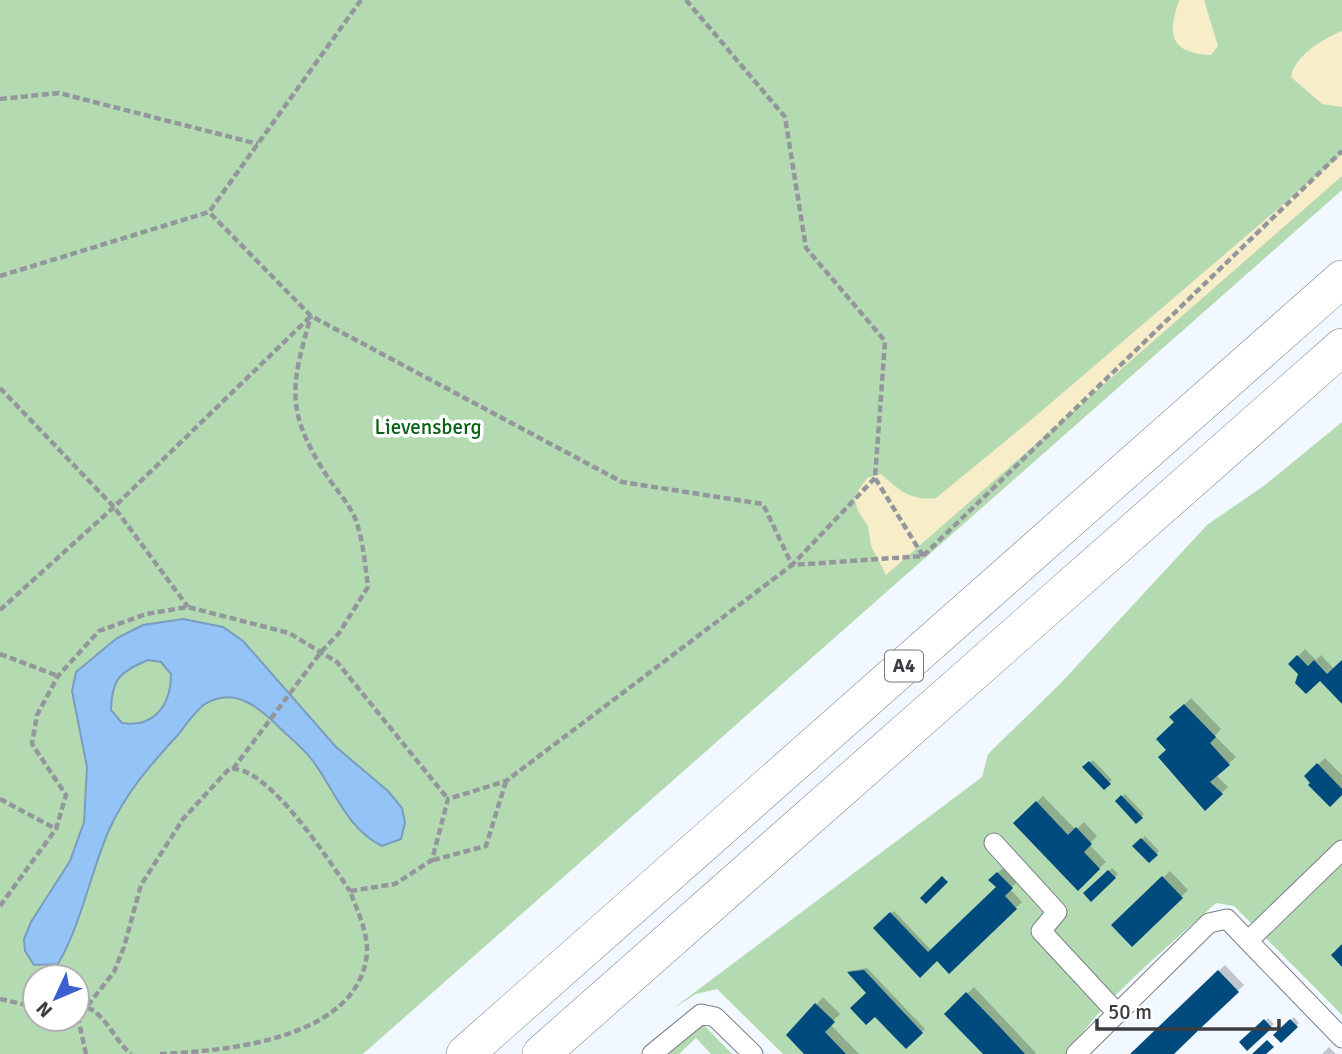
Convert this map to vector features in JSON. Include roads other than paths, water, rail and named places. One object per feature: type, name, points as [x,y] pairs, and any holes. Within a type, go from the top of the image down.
[{"type":"highway","name":"A4","points":[[465,1054],[1342,279]]},
{"type":"highway","name":"A4","points":[[541,1054],[1342,347]]},
{"type":"street","points":[[994,843],[1056,912],[1041,932],[1117,1013]]},
{"type":"street","points":[[1248,941],[1342,850]]},
{"type":"street","points":[[1076,1054],[1209,923],[1227,919],[1342,1038]]},
{"type":"street","points":[[652,1054],[701,1014],[715,1017],[753,1054]]},
{"type":"water","points":[[183,619],[223,627],[243,641],[336,747],[388,791],[402,808],[405,823],[401,839],[382,846],[370,839],[351,820],[310,757],[275,723],[248,702],[227,697],[216,699],[205,704],[194,715],[130,792],[109,830],[80,915],[58,963],[33,963],[25,951],[24,939],[31,922],[70,861],[84,822],[87,767],[72,691],[76,672],[117,638],[143,625]],"holes":[[[148,660],[161,662],[171,674],[168,695],[159,712],[152,718],[134,724],[122,723],[111,710],[116,683],[131,668]]]},
{"type":"park label","name":"Lievensberg","points":[[428,427]]}]
